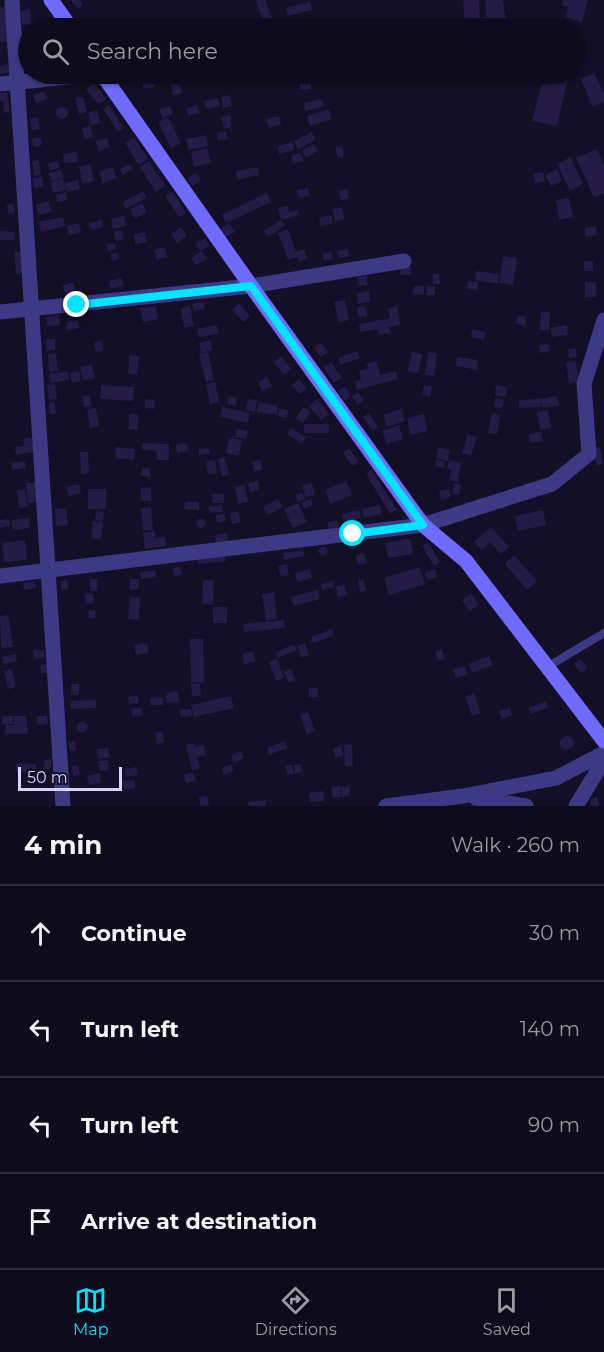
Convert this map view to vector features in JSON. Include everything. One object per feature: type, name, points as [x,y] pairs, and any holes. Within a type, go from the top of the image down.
[{"type":"main road","points":[[51,0],[64,18]]},
{"type":"main road","points":[[109,84],[423,525],[466,561],[604,741]]},
{"type":"street","points":[[12,0],[63,806]]},
{"type":"street","points":[[0,84],[16,82]]},
{"type":"street","points":[[0,312],[251,286],[404,261]]},
{"type":"street","points":[[0,576],[423,525],[552,484],[589,453],[585,384],[604,320]]},
{"type":"street","points":[[386,806],[463,796],[556,778],[604,753]]},
{"type":"street","points":[[576,806],[604,760]]},
{"type":"street","points":[[463,796],[526,806]]},
{"type":"lane","points":[[548,667],[604,633]]},
{"type":"building","points":[[71,0],[80,0],[83,5],[78,9]]},
{"type":"building","points":[[255,0],[265,0],[273,18],[263,18]]},
{"type":"building","points":[[463,0],[479,0],[480,18],[464,18]]},
{"type":"building","points":[[485,0],[503,0],[506,18],[480,18],[486,17]]},
{"type":"building","points":[[563,0],[588,0],[583,18],[565,17],[568,7],[562,5]]},
{"type":"building","points":[[310,2],[312,10],[288,16],[286,8]]},
{"type":"building","points":[[6,6],[9,41],[0,42],[0,7]]},
{"type":"building","points":[[30,9],[31,18],[22,18],[21,10]]},
{"type":"building","points":[[8,64],[10,72],[0,74],[0,66]]},
{"type":"building","points":[[594,73],[604,93],[604,102],[593,107],[583,84],[586,84],[586,77]]},
{"type":"building","points":[[95,84],[106,99],[98,104],[86,89]]},
{"type":"building","points":[[142,84],[154,84],[155,87],[143,89]]},
{"type":"building","points":[[171,84],[180,84],[182,93],[173,95]]},
{"type":"building","points":[[300,84],[311,84],[311,89],[300,90]]},
{"type":"building","points":[[541,84],[567,84],[557,126],[532,121]]},
{"type":"building","points":[[44,91],[47,99],[36,103],[33,95]]},
{"type":"building","points":[[7,92],[10,112],[4,113],[0,93]]},
{"type":"building","points":[[229,95],[232,106],[223,108],[221,97]]},
{"type":"building","points":[[83,97],[87,112],[79,114],[75,98]]},
{"type":"building","points":[[218,98],[220,106],[206,109],[204,101]]},
{"type":"building","points":[[322,99],[324,107],[305,111],[304,103]]},
{"type":"building","points":[[109,105],[124,128],[118,132],[103,109]]},
{"type":"building","points":[[197,105],[199,113],[188,116],[186,108]]},
{"type":"building","points":[[170,106],[173,114],[163,118],[159,110]]},
{"type":"building","points":[[62,107],[68,113],[62,119],[56,113]]},
{"type":"building","points":[[329,109],[332,119],[310,126],[307,116]]},
{"type":"building","points":[[97,110],[100,123],[91,125],[88,113]]},
{"type":"building","points":[[230,115],[232,127],[224,129],[221,117]]},
{"type":"building","points":[[279,116],[281,124],[269,128],[266,119]]},
{"type":"building","points":[[38,117],[40,129],[32,130],[30,118]]},
{"type":"building","points":[[168,117],[181,143],[171,148],[158,122]]},
{"type":"building","points":[[90,126],[93,137],[85,139],[82,128]]},
{"type":"building","points":[[226,131],[228,139],[218,141],[217,133]]},
{"type":"building","points":[[312,132],[316,140],[298,149],[294,141]]},
{"type":"building","points":[[206,135],[208,146],[188,150],[186,139]]},
{"type":"building","points":[[37,137],[42,142],[37,147],[32,142]]},
{"type":"building","points":[[134,137],[148,159],[139,165],[125,143]]},
{"type":"building","points":[[107,138],[110,147],[99,151],[96,141]]},
{"type":"building","points":[[293,142],[294,150],[279,154],[277,146]]},
{"type":"building","points":[[314,144],[318,151],[306,158],[302,151]]},
{"type":"building","points":[[342,146],[344,157],[338,158],[335,147]]},
{"type":"building","points":[[207,148],[211,163],[194,167],[191,152]]},
{"type":"building","points":[[597,149],[604,165],[604,193],[594,197],[576,158]]},
{"type":"building","points":[[77,152],[78,162],[64,163],[63,154]]},
{"type":"building","points":[[300,153],[303,161],[293,164],[291,155]]},
{"type":"building","points":[[571,157],[583,184],[570,191],[557,164]]},
{"type":"building","points":[[39,160],[41,175],[34,176],[32,161]]},
{"type":"building","points":[[57,161],[60,167],[50,171],[48,164]]},
{"type":"building","points":[[149,161],[165,186],[156,192],[140,167]]},
{"type":"building","points":[[90,164],[94,181],[83,184],[79,167]]},
{"type":"building","points":[[130,164],[133,169],[123,175],[120,169]]},
{"type":"building","points":[[112,167],[117,178],[103,183],[99,172]]},
{"type":"building","points":[[258,167],[259,175],[237,180],[236,171]]},
{"type":"building","points":[[557,169],[562,181],[551,186],[545,175]]},
{"type":"building","points":[[61,170],[63,178],[51,181],[49,173]]},
{"type":"building","points":[[543,172],[545,181],[535,184],[533,174]]},
{"type":"building","points":[[196,173],[201,180],[192,186],[187,178]]},
{"type":"building","points":[[42,177],[43,187],[34,188],[33,178]]},
{"type":"building","points":[[63,179],[66,190],[53,193],[51,182]]},
{"type":"building","points":[[78,180],[80,189],[67,192],[65,183]]},
{"type":"building","points":[[308,188],[310,196],[299,198],[297,190]]},
{"type":"building","points":[[347,189],[349,198],[341,200],[339,191]]},
{"type":"building","points":[[143,191],[147,198],[126,209],[123,202]]},
{"type":"building","points":[[172,191],[186,213],[179,217],[165,196]]},
{"type":"building","points":[[66,192],[68,200],[57,202],[56,195]]},
{"type":"building","points":[[267,193],[271,202],[226,223],[222,215]]},
{"type":"building","points":[[569,198],[573,217],[559,220],[556,200]]},
{"type":"building","points":[[49,201],[52,212],[39,215],[36,205]]},
{"type":"building","points":[[142,203],[147,212],[135,219],[130,209]]},
{"type":"building","points":[[7,204],[14,204],[14,213],[8,214]]},
{"type":"building","points":[[288,206],[289,212],[298,210],[299,215],[281,220],[278,208]]},
{"type":"building","points":[[342,207],[345,219],[335,221],[332,209]]},
{"type":"building","points":[[331,215],[333,223],[321,226],[319,218]]},
{"type":"building","points":[[124,216],[126,226],[113,229],[111,219]]},
{"type":"building","points":[[63,217],[65,226],[41,232],[38,222]]},
{"type":"building","points":[[102,220],[103,227],[91,230],[89,223]]},
{"type":"building","points":[[281,220],[285,226],[268,237],[264,231]]},
{"type":"building","points":[[79,223],[81,232],[69,235],[67,226]]},
{"type":"building","points":[[229,223],[235,232],[224,238],[218,230]]},
{"type":"building","points":[[596,226],[597,235],[586,237],[585,228]]},
{"type":"building","points":[[181,227],[187,236],[177,243],[171,234]]},
{"type":"building","points":[[288,229],[296,252],[304,249],[307,259],[300,262],[298,257],[288,260],[278,233]]},
{"type":"building","points":[[122,230],[124,239],[116,241],[114,232]]},
{"type":"building","points":[[0,231],[15,232],[14,240],[0,240]]},
{"type":"building","points":[[145,232],[147,242],[135,244],[134,234]]},
{"type":"building","points":[[205,238],[209,246],[200,251],[195,244]]},
{"type":"building","points":[[115,243],[116,250],[108,251],[106,244]]},
{"type":"building","points":[[165,247],[167,257],[157,260],[154,250]]},
{"type":"building","points":[[348,249],[349,256],[339,258],[338,251]]},
{"type":"building","points":[[202,251],[207,259],[196,265],[191,258]]},
{"type":"building","points":[[14,252],[21,252],[23,273],[16,274]]},
{"type":"building","points":[[117,252],[119,259],[112,261],[110,254]]},
{"type":"building","points":[[331,252],[333,259],[324,261],[322,254]]},
{"type":"building","points":[[503,256],[517,258],[513,285],[499,283]]},
{"type":"building","points":[[584,261],[593,261],[593,271],[584,271]]},
{"type":"building","points":[[401,267],[411,267],[411,275],[400,275]]},
{"type":"building","points":[[476,271],[499,274],[498,284],[475,280]]},
{"type":"building","points":[[433,274],[439,274],[440,284],[433,284]]},
{"type":"building","points":[[367,276],[367,285],[358,286],[357,277]]},
{"type":"building","points":[[121,278],[124,285],[111,289],[109,281]]},
{"type":"building","points":[[468,281],[478,282],[477,290],[467,289]]},
{"type":"building","points":[[73,282],[76,289],[66,294],[62,286]]},
{"type":"building","points":[[585,282],[596,282],[596,297],[585,297]]},
{"type":"building","points":[[414,286],[424,286],[424,295],[413,294]]},
{"type":"building","points":[[427,286],[435,287],[435,295],[426,295]]},
{"type":"building","points":[[369,291],[370,302],[358,304],[357,293]]},
{"type":"building","points":[[345,300],[349,320],[339,322],[334,302]]},
{"type":"building","points":[[204,302],[205,309],[194,311],[192,304]]},
{"type":"building","points":[[239,303],[250,316],[243,322],[232,310]]},
{"type":"building","points":[[156,306],[158,319],[143,322],[140,308]]},
{"type":"building","points":[[190,306],[194,326],[184,328],[181,308]]},
{"type":"building","points":[[365,306],[367,316],[358,317],[357,307]]},
{"type":"building","points":[[397,306],[400,325],[389,327],[390,333],[379,335],[378,329],[360,332],[359,324],[390,318],[388,308]]},
{"type":"building","points":[[541,312],[550,312],[549,330],[540,330]]},
{"type":"building","points":[[59,315],[60,325],[47,326],[46,317]]},
{"type":"building","points":[[518,315],[526,317],[525,326],[516,324]]},
{"type":"building","points":[[78,320],[79,328],[67,330],[66,322]]},
{"type":"building","points":[[217,325],[219,334],[199,337],[197,329]]},
{"type":"building","points":[[567,325],[568,335],[552,337],[551,328]]},
{"type":"building","points":[[472,329],[486,332],[484,340],[471,337]]},
{"type":"building","points":[[46,339],[55,339],[55,350],[47,351]]},
{"type":"building","points":[[210,340],[212,350],[201,353],[199,343]]},
{"type":"building","points":[[102,341],[103,351],[96,352],[94,342]]},
{"type":"building","points":[[321,343],[328,352],[321,357],[314,348]]},
{"type":"building","points":[[549,344],[550,351],[540,353],[539,345]]},
{"type":"building","points":[[576,348],[577,357],[569,358],[568,349]]},
{"type":"building","points":[[357,351],[360,358],[340,365],[338,358]]},
{"type":"building","points":[[208,352],[214,380],[206,382],[199,354]]},
{"type":"building","points":[[412,352],[422,354],[418,374],[408,371]]},
{"type":"building","points":[[428,352],[437,353],[434,376],[425,375]]},
{"type":"building","points":[[56,353],[58,371],[49,372],[48,354]]},
{"type":"building","points":[[130,355],[139,356],[137,375],[128,374]]},
{"type":"building","points":[[281,356],[291,369],[284,375],[274,362]]},
{"type":"building","points":[[457,357],[478,360],[477,370],[456,366]]},
{"type":"building","points":[[377,361],[380,375],[396,371],[398,379],[357,390],[355,381],[361,380],[359,371],[368,368],[366,364]]},
{"type":"building","points":[[576,361],[579,382],[569,384],[566,362]]},
{"type":"building","points":[[331,362],[342,378],[334,383],[323,367]]},
{"type":"building","points":[[92,364],[95,378],[83,381],[80,367]]},
{"type":"building","points":[[68,371],[69,380],[51,383],[49,374]]},
{"type":"building","points":[[79,371],[81,381],[72,383],[70,373]]},
{"type":"building","points":[[267,377],[272,386],[262,391],[258,382]]},
{"type":"building","points":[[299,379],[307,389],[299,394],[292,385]]},
{"type":"building","points":[[215,382],[219,402],[210,404],[206,384]]},
{"type":"building","points":[[55,384],[57,399],[49,400],[47,385]]},
{"type":"building","points":[[101,385],[134,387],[133,401],[100,399]]},
{"type":"building","points":[[424,385],[432,386],[430,397],[422,395]]},
{"type":"building","points":[[496,385],[507,387],[506,397],[495,395]]},
{"type":"building","points":[[345,386],[351,396],[344,401],[338,391]]},
{"type":"building","points":[[358,392],[364,400],[358,405],[352,396]]},
{"type":"building","points":[[90,395],[91,406],[84,407],[82,396]]},
{"type":"building","points":[[229,396],[237,398],[236,406],[227,404]]},
{"type":"building","points":[[557,396],[559,406],[542,408],[540,399]]},
{"type":"building","points":[[495,398],[504,400],[502,408],[494,407]]},
{"type":"building","points":[[145,399],[155,400],[154,409],[145,408]]},
{"type":"building","points":[[248,399],[257,400],[255,412],[246,410]]},
{"type":"building","points":[[317,399],[329,414],[321,420],[309,406]]},
{"type":"building","points":[[540,399],[541,407],[519,408],[519,400]]},
{"type":"building","points":[[54,402],[56,414],[50,414],[49,403]]},
{"type":"building","points":[[259,402],[278,406],[277,415],[257,412]]},
{"type":"building","points":[[222,407],[250,413],[248,423],[220,417]]},
{"type":"building","points":[[303,407],[311,412],[303,423],[296,419]]},
{"type":"building","points":[[96,408],[99,426],[90,428],[87,410]]},
{"type":"building","points":[[279,408],[288,410],[287,418],[278,416]]},
{"type":"building","points":[[401,409],[405,421],[387,427],[383,415]]},
{"type":"building","points":[[548,410],[551,428],[540,430],[537,412]]},
{"type":"building","points":[[369,413],[378,427],[373,431],[363,417]]},
{"type":"building","points":[[492,413],[500,415],[497,434],[488,433]]},
{"type":"building","points":[[129,414],[138,414],[138,430],[129,429]]},
{"type":"building","points":[[424,414],[427,431],[410,435],[407,418]]},
{"type":"building","points":[[304,424],[329,424],[329,433],[304,433]]},
{"type":"building","points":[[399,425],[403,439],[387,444],[382,431]]},
{"type":"building","points":[[291,428],[306,437],[302,444],[287,434]]},
{"type":"building","points":[[237,429],[248,431],[246,439],[235,437]]},
{"type":"building","points":[[541,432],[543,441],[530,443],[529,434]]},
{"type":"building","points":[[468,434],[477,437],[471,456],[462,453]]},
{"type":"building","points":[[31,437],[34,452],[16,455],[15,447],[24,446],[23,439]]},
{"type":"building","points":[[229,438],[242,440],[239,456],[226,453]]},
{"type":"building","points":[[142,443],[169,444],[169,460],[157,460],[157,451],[142,450]]},
{"type":"building","points":[[187,443],[188,451],[177,453],[176,445]]},
{"type":"building","points":[[116,447],[135,449],[134,460],[115,458]]},
{"type":"building","points":[[438,447],[450,450],[448,461],[436,458]]},
{"type":"building","points":[[600,447],[603,464],[596,466],[593,448]]},
{"type":"building","points":[[209,448],[210,454],[199,455],[199,449]]},
{"type":"building","points":[[349,448],[359,462],[353,466],[343,453]]},
{"type":"building","points":[[80,452],[88,452],[89,473],[81,474]]},
{"type":"building","points":[[225,457],[229,475],[222,476],[218,459]]},
{"type":"building","points":[[215,460],[217,473],[208,474],[206,461]]},
{"type":"building","points":[[261,460],[262,470],[254,471],[252,461]]},
{"type":"building","points":[[436,460],[445,462],[444,468],[435,466]]},
{"type":"building","points":[[449,460],[461,463],[458,482],[449,480],[451,470],[447,469]]},
{"type":"building","points":[[25,461],[26,468],[12,470],[11,463]]},
{"type":"building","points":[[142,468],[150,468],[150,477],[141,476]]},
{"type":"building","points":[[372,470],[397,510],[390,514],[366,474]]},
{"type":"building","points":[[258,481],[259,490],[250,492],[248,483]]},
{"type":"building","points":[[346,481],[352,495],[330,504],[325,490]]},
{"type":"building","points":[[36,482],[38,502],[28,503],[26,483]]},
{"type":"building","points":[[312,483],[315,495],[305,497],[302,485]]},
{"type":"building","points":[[454,483],[461,485],[459,495],[452,494]]},
{"type":"building","points":[[79,484],[81,493],[69,496],[66,487]]},
{"type":"building","points":[[245,485],[248,502],[238,504],[235,487]]},
{"type":"building","points":[[151,487],[151,501],[141,501],[141,488]]},
{"type":"building","points":[[25,489],[28,507],[19,508],[17,490]]},
{"type":"building","points":[[88,489],[106,489],[106,509],[88,509]]},
{"type":"building","points":[[449,489],[451,497],[441,500],[439,491]]},
{"type":"building","points":[[302,492],[305,499],[298,502],[295,495]]},
{"type":"building","points":[[212,494],[224,494],[224,503],[213,503]]},
{"type":"building","points":[[278,499],[283,507],[268,515],[263,507]]},
{"type":"building","points":[[311,499],[313,505],[304,509],[301,503]]},
{"type":"building","points":[[185,502],[199,502],[199,510],[184,509]]},
{"type":"building","points":[[298,503],[307,522],[293,528],[284,509]]},
{"type":"building","points":[[222,505],[222,512],[210,513],[209,507]]},
{"type":"building","points":[[380,505],[382,514],[364,518],[362,509]]},
{"type":"building","points":[[151,507],[153,530],[143,531],[141,508]]},
{"type":"building","points":[[66,508],[68,525],[56,526],[55,509]]},
{"type":"building","points":[[359,510],[361,518],[343,522],[342,514]]},
{"type":"building","points":[[543,510],[546,525],[518,531],[515,516]]},
{"type":"building","points":[[96,511],[104,512],[103,521],[95,520]]},
{"type":"building","points":[[238,511],[241,522],[232,524],[230,513]]},
{"type":"building","points":[[224,514],[226,521],[217,523],[216,515]]},
{"type":"building","points":[[29,518],[30,528],[13,530],[12,520]]},
{"type":"building","points":[[201,518],[206,523],[201,528],[196,523]]},
{"type":"building","points":[[9,519],[10,526],[0,528],[0,520]]},
{"type":"building","points":[[337,520],[339,527],[329,529],[327,522]]},
{"type":"building","points":[[93,521],[103,522],[101,539],[91,538]]},
{"type":"building","points":[[491,527],[509,547],[501,554],[490,542],[482,550],[474,542]]},
{"type":"building","points":[[155,531],[155,538],[165,537],[166,546],[145,549],[143,533]]},
{"type":"building","points":[[227,533],[228,542],[216,544],[215,535]]},
{"type":"building","points":[[410,538],[413,554],[388,558],[385,543]]},
{"type":"building","points":[[25,540],[27,560],[4,562],[2,543]]},
{"type":"building","points":[[428,542],[440,562],[434,566],[422,546]]},
{"type":"building","points":[[323,546],[328,551],[323,556],[318,551]]},
{"type":"building","points":[[303,550],[304,556],[284,560],[283,553]]},
{"type":"building","points":[[224,551],[226,561],[198,564],[197,554]]},
{"type":"building","points":[[364,553],[367,563],[358,565],[356,555]]},
{"type":"building","points":[[514,555],[537,581],[527,590],[505,564]]},
{"type":"building","points":[[287,564],[289,575],[281,577],[278,566]]},
{"type":"building","points":[[180,566],[182,574],[174,576],[172,568]]},
{"type":"building","points":[[419,567],[425,584],[389,595],[384,578]]},
{"type":"building","points":[[310,569],[312,578],[297,582],[295,573]]},
{"type":"building","points":[[435,569],[437,577],[427,580],[425,572]]},
{"type":"building","points":[[155,570],[156,577],[141,579],[140,572]]},
{"type":"building","points":[[90,579],[98,579],[97,591],[90,591]]},
{"type":"building","points":[[130,579],[139,579],[139,589],[130,590]]},
{"type":"building","points":[[363,579],[366,591],[360,592],[358,580]]},
{"type":"building","points":[[67,580],[69,589],[62,590],[61,581]]},
{"type":"building","points":[[203,580],[214,580],[213,605],[202,604]]},
{"type":"building","points":[[35,581],[36,588],[24,590],[23,583]]},
{"type":"building","points":[[333,581],[334,587],[322,590],[321,584]]},
{"type":"building","points":[[344,584],[347,595],[338,597],[336,586]]},
{"type":"building","points":[[318,590],[320,599],[294,606],[291,597]]},
{"type":"building","points":[[274,592],[277,619],[266,621],[262,594]]},
{"type":"building","points":[[85,594],[93,594],[94,603],[86,604]]},
{"type":"building","points":[[472,594],[479,605],[469,611],[462,600]]},
{"type":"building","points":[[130,597],[140,598],[139,620],[128,619]]},
{"type":"building","points":[[213,607],[227,607],[227,623],[213,623]]},
{"type":"building","points":[[95,610],[96,618],[89,618],[88,611]]},
{"type":"building","points":[[8,615],[13,647],[1,648],[0,616]]},
{"type":"building","points":[[284,620],[285,628],[244,632],[243,624]]},
{"type":"building","points":[[332,629],[334,636],[313,643],[311,637]]},
{"type":"building","points":[[190,639],[203,639],[204,682],[191,683]]},
{"type":"building","points":[[147,643],[149,653],[136,655],[134,645]]},
{"type":"building","points":[[305,643],[309,655],[301,658],[297,646]]},
{"type":"building","points":[[294,644],[297,650],[278,658],[276,652]]},
{"type":"building","points":[[442,649],[445,659],[438,661],[435,651]]},
{"type":"building","points":[[33,650],[44,650],[45,658],[34,659]]},
{"type":"building","points":[[253,651],[255,662],[244,664],[242,654]]},
{"type":"building","points":[[16,654],[17,661],[4,664],[2,657]]},
{"type":"building","points":[[489,656],[493,665],[472,673],[468,664]]},
{"type":"building","points":[[277,659],[284,678],[276,681],[269,662]]},
{"type":"building","points":[[580,659],[588,668],[581,673],[574,664]]},
{"type":"building","points":[[47,664],[48,673],[41,673],[40,665]]},
{"type":"building","points":[[465,666],[467,675],[456,678],[453,669]]},
{"type":"building","points":[[12,669],[16,687],[8,689],[4,671]]},
{"type":"building","points":[[291,669],[296,680],[289,683],[284,672]]},
{"type":"building","points":[[71,684],[79,684],[79,695],[71,695]]},
{"type":"building","points":[[191,684],[200,684],[201,696],[192,696]]},
{"type":"building","points":[[309,688],[318,688],[318,697],[309,697]]},
{"type":"building","points":[[178,691],[179,702],[167,703],[166,693]]},
{"type":"building","points":[[474,693],[481,713],[472,716],[465,697]]},
{"type":"building","points":[[137,695],[139,703],[129,704],[128,697]]},
{"type":"building","points":[[231,696],[234,708],[194,717],[191,705]]},
{"type":"building","points":[[163,697],[163,705],[150,705],[150,698]]},
{"type":"building","points":[[96,700],[96,708],[71,709],[70,701]]},
{"type":"building","points":[[546,701],[548,708],[531,714],[529,708]]},
{"type":"building","points":[[141,707],[143,715],[133,717],[131,709]]},
{"type":"building","points":[[510,708],[512,715],[502,719],[499,711]]},
{"type":"building","points":[[191,709],[192,716],[181,717],[180,710]]},
{"type":"building","points":[[308,712],[315,731],[307,734],[300,715]]},
{"type":"building","points":[[2,716],[13,716],[13,724],[2,724]]},
{"type":"building","points":[[14,716],[26,716],[28,734],[5,734],[6,725],[14,725]]},
{"type":"building","points":[[37,716],[47,716],[48,724],[37,725]]},
{"type":"building","points":[[82,722],[86,723],[86,731],[82,732],[78,731],[77,727],[78,723]]},
{"type":"building","points":[[162,731],[164,742],[157,744],[155,733]]},
{"type":"building","points":[[567,736],[572,738],[574,743],[572,748],[567,750],[562,748],[560,743],[562,738]]},
{"type":"building","points":[[75,741],[76,750],[70,751],[68,742]]},
{"type":"building","points":[[285,741],[287,748],[269,755],[267,748]]},
{"type":"building","points":[[194,743],[195,747],[204,745],[206,755],[197,757],[200,768],[192,770],[186,745]]},
{"type":"building","points":[[352,744],[353,766],[345,766],[344,745]]},
{"type":"building","points":[[341,746],[343,756],[335,758],[333,748]]},
{"type":"building","points":[[108,748],[110,757],[99,759],[97,749]]},
{"type":"building","points":[[241,751],[244,758],[234,763],[231,756]]},
{"type":"building","points":[[51,759],[51,769],[45,769],[44,760]]},
{"type":"building","points":[[108,760],[109,770],[100,771],[98,761]]},
{"type":"building","points":[[16,763],[36,764],[36,772],[16,772]]},
{"type":"building","points":[[231,764],[234,771],[224,775],[222,768]]},
{"type":"building","points":[[301,764],[302,772],[295,774],[294,765]]},
{"type":"building","points":[[78,765],[80,775],[73,776],[72,766]]},
{"type":"building","points":[[292,765],[294,774],[287,775],[285,766]]},
{"type":"building","points":[[136,767],[138,775],[126,777],[125,769]]},
{"type":"building","points":[[193,772],[196,781],[186,783],[183,775]]},
{"type":"building","points":[[100,773],[101,782],[89,785],[87,776]]},
{"type":"building","points":[[134,780],[135,788],[124,790],[122,781]]},
{"type":"building","points":[[340,786],[341,797],[333,798],[331,787]]},
{"type":"building","points":[[349,786],[350,796],[342,797],[341,787]]},
{"type":"building","points":[[323,791],[324,801],[310,802],[309,793]]},
{"type":"building","points":[[207,796],[209,805],[200,806],[199,797]]},
{"type":"building","points":[[597,797],[599,806],[591,806],[590,799]]},
{"type":"building","points":[[266,800],[266,806],[249,806],[248,802]]},
{"type":"route","points":[[77,305],[251,286],[423,525],[353,534]]}]
